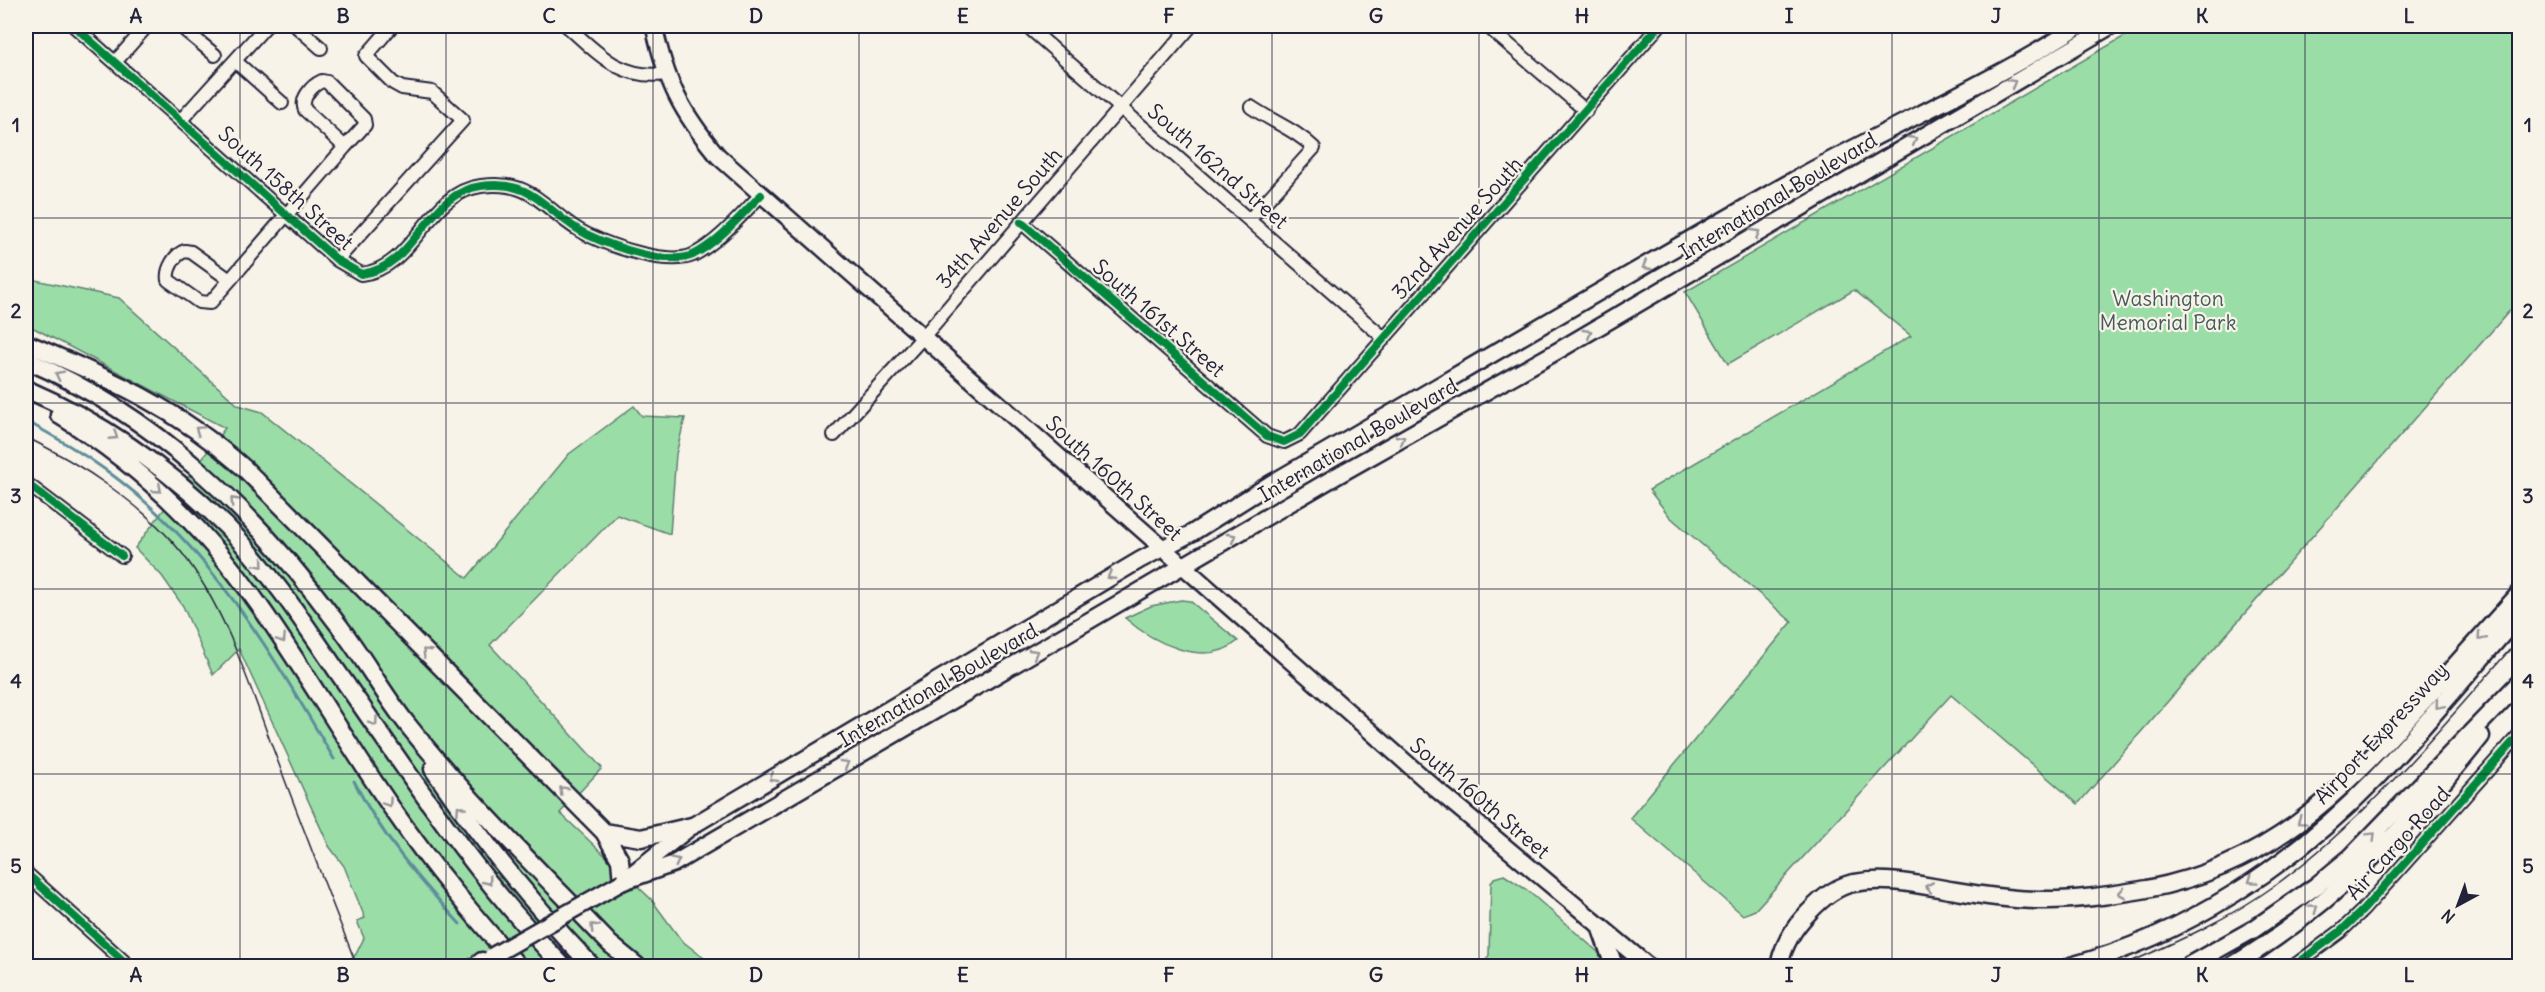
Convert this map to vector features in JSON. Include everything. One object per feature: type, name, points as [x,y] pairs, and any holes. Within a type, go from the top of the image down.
[{"type":"highway","points":[[26,343],[131,388],[176,414],[210,438],[252,476],[604,832],[620,860],[622,882]]},
{"type":"highway","points":[[26,360],[93,393],[178,452],[223,490],[309,585],[405,721],[438,761],[610,944],[637,966]]},
{"type":"highway","points":[[26,388],[67,407],[133,449],[182,487],[226,527],[263,567],[299,615],[467,855],[504,901],[563,966]]},
{"type":"highway","points":[[26,394],[129,464],[171,500],[219,552],[259,604],[396,814],[458,898],[518,966]]},
{"type":"highway","points":[[1779,966],[1791,936],[1803,917],[1836,889],[1852,883],[1874,880],[2038,900],[2090,898],[2191,879],[2247,855],[2305,819],[2353,778],[2520,593]]},
{"type":"highway","name":"Airport Expressway","points":[[2071,966],[2100,959],[2174,926],[2229,895],[2296,849],[2330,822],[2373,781],[2520,614]]},
{"type":"highway","points":[[2188,966],[2254,929],[2316,886],[2351,858],[2520,682]]},
{"type":"highway","points":[[2232,966],[2253,954],[2335,892],[2384,848],[2438,791],[2520,687]]},
{"type":"highway","points":[[405,721],[429,764],[481,840],[545,917],[592,966]]},
{"type":"highway","points":[[604,832],[641,838],[692,826]]},
{"type":"highway","points":[[1600,926],[1614,966]]},
{"type":"main road","name":"South 160th Street","points":[[654,26],[665,74],[697,131],[718,156],[1436,789],[1648,966]]},
{"type":"main road","name":"International Boulevard","points":[[477,965],[622,882],[692,826],[1162,548],[1192,533],[1270,484],[1791,182],[1885,131],[1967,91],[2079,26]]},
{"type":"main road","name":"International Boulevard","points":[[622,882],[672,864],[1561,349],[2111,26]]},
{"type":"street","name":"South 158th Street","points":[[74,26],[337,260],[361,274],[382,269],[393,262],[442,205],[458,193],[481,186],[497,184],[529,192],[588,235],[670,260],[694,254],[712,242],[761,195]]},
{"type":"street","points":[[116,61],[147,26]]},
{"type":"street","points":[[180,26],[215,55]]},
{"type":"street","points":[[182,120],[266,26]]},
{"type":"street","points":[[296,26],[321,48]]},
{"type":"street","points":[[337,260],[463,120],[432,92],[402,88],[393,83],[366,56],[392,26]]},
{"type":"street","points":[[567,26],[605,60],[626,71],[638,75],[665,74]]},
{"type":"street","name":"South 162nd Street","points":[[1027,26],[1384,338]]},
{"type":"street","name":"34th Avenue South","points":[[834,435],[923,337],[1191,26]]},
{"type":"street","points":[[1487,26],[1586,111]]},
{"type":"street","name":"32nd Avenue South","points":[[1275,441],[1284,442],[1300,434],[1659,26]]},
{"type":"street","points":[[235,60],[282,103]]},
{"type":"street","points":[[230,280],[191,252],[185,251],[180,252],[167,274],[168,280],[205,305],[210,303],[365,125],[364,119],[327,82],[322,81],[303,100],[302,105],[345,147]]},
{"type":"street","points":[[1250,219],[1314,148],[1298,132],[1274,123],[1251,107]]},
{"type":"street","name":"South 161st Street","points":[[1021,222],[1275,441]]},
{"type":"street","points":[[26,483],[122,556]]},
{"type":"street","name":"Air Cargo Road","points":[[2294,966],[2341,931],[2363,910],[2520,734]]},
{"type":"street","points":[[26,873],[129,966]]},
{"type":"green space","name":"Washington Memorial Park","points":[[2142,26],[2519,26],[2519,300],[2078,804],[1951,695],[1755,910],[1743,915],[1630,818],[1792,622],[1670,517],[1649,490],[1911,336],[1854,290],[1728,364],[1685,292]]},
{"type":"green space","points":[[26,278],[119,298],[238,405],[262,412],[467,578],[569,454],[634,406],[642,416],[685,418],[676,454],[670,534],[617,515],[490,645],[602,768],[560,813],[651,899],[681,940],[714,966],[345,966],[356,954],[364,938],[357,921],[365,918],[344,866],[329,846],[239,649],[213,675],[183,606],[162,576],[135,548],[225,428],[26,324]]},
{"type":"green space","points":[[1181,600],[1190,601],[1238,641],[1225,649],[1210,653],[1179,649],[1149,636],[1125,618],[1151,606]]},
{"type":"green space","points":[[1504,875],[1527,890],[1598,952],[1604,962],[1603,966],[1483,966],[1489,955],[1491,883],[1494,878]]},
{"type":"waterway","points":[[26,421],[107,471],[143,500],[207,566],[262,641],[334,759]]},
{"type":"waterway","points":[[354,781],[389,839],[460,924]]},
{"type":"tram line","points":[[26,437],[89,473],[130,502],[166,535],[197,574],[211,597],[234,646],[357,966]]},
{"type":"tram line","points":[[2121,966],[2221,919],[2259,897],[2311,857],[2375,799],[2520,638]]},
{"type":"cycle path","points":[[74,26],[337,260],[361,274],[380,269],[395,259],[447,202],[462,192],[481,186],[500,185],[516,188],[540,200],[588,235],[640,254],[670,258],[682,258],[703,250],[729,228],[761,195]]},
{"type":"cycle path","points":[[1021,222],[1267,436],[1284,442],[1300,434],[1659,26]]},
{"type":"cycle path","points":[[26,483],[122,556]]},
{"type":"cycle path","points":[[2294,966],[2341,931],[2363,910],[2520,734]]},
{"type":"cycle path","points":[[26,873],[129,966]]}]
